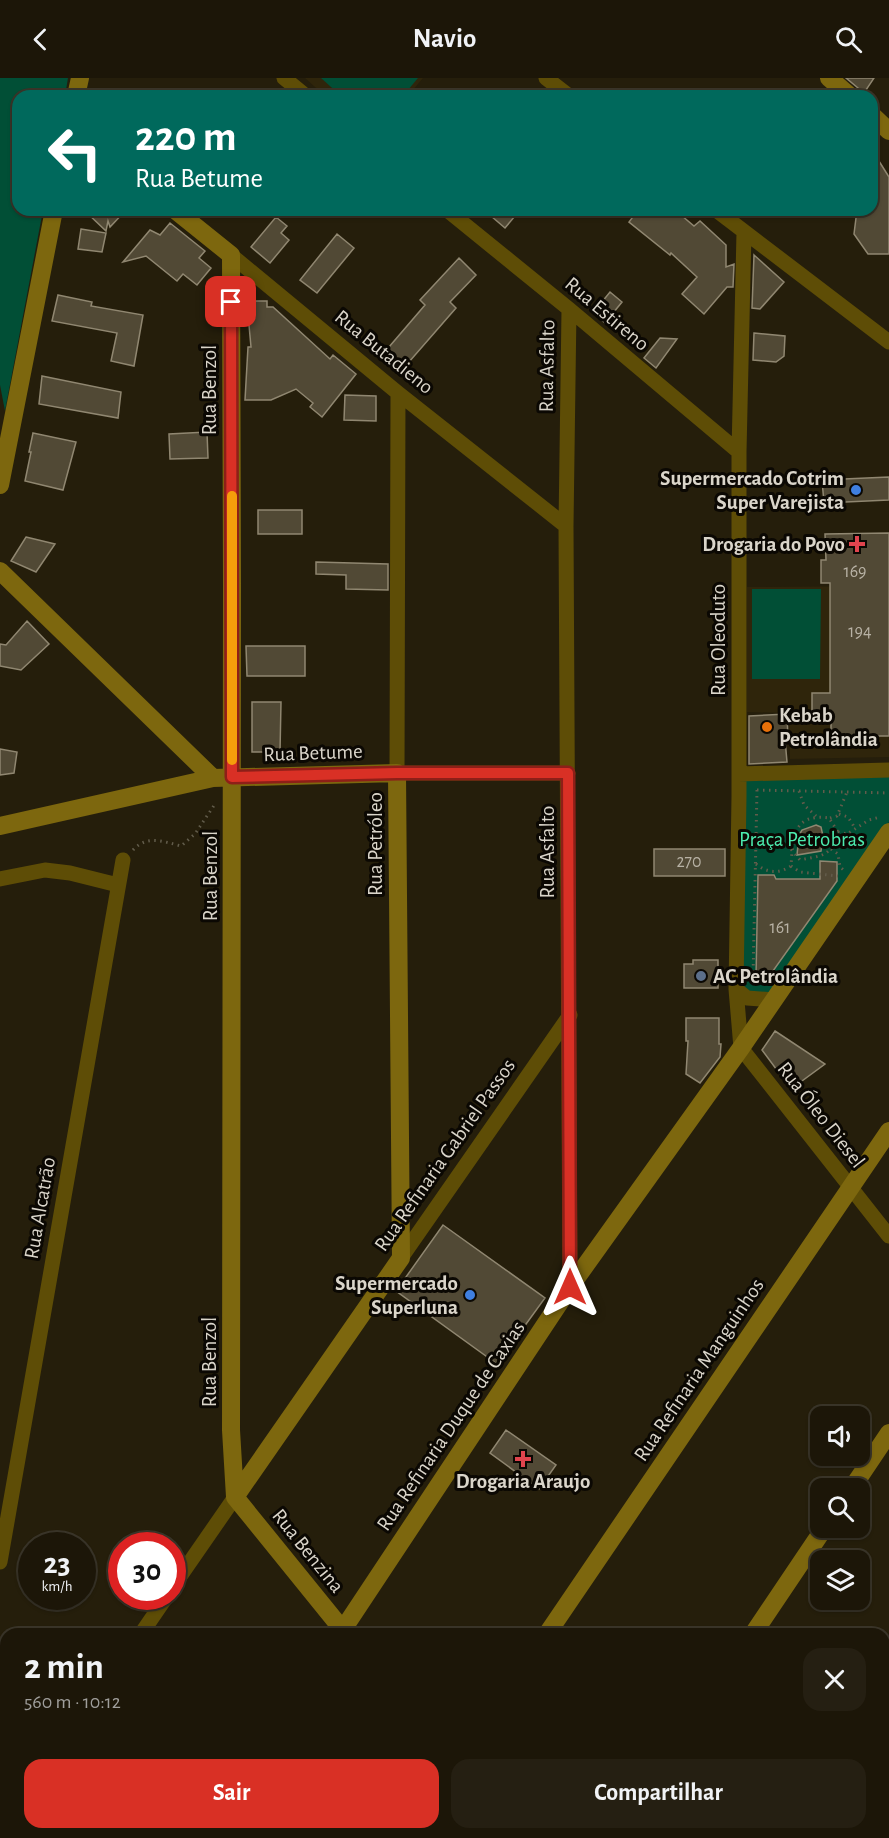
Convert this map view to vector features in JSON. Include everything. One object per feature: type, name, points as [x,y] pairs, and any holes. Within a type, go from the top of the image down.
[{"type":"street","points":[[284,78],[299,90]]},
{"type":"street","points":[[546,78],[562,90]]},
{"type":"street","points":[[829,78],[843,90]]},
{"type":"street","points":[[878,121],[889,131]]},
{"type":"street","points":[[0,485],[53,216]]},
{"type":"street","name":"Rua Butadieno","points":[[182,216],[566,526]]},
{"type":"street","name":"Rua Estireno","points":[[454,216],[569,309],[738,452]]},
{"type":"street","points":[[724,216],[889,342]]},
{"type":"street","name":"Rua Oleoduto","points":[[741,1048],[736,989],[739,774],[738,452],[744,232]]},
{"type":"street","name":"Rua Benzol","points":[[231,255],[231,1430],[235,1497]]},
{"type":"street","name":"Rua Asfalto","points":[[569,309],[566,526],[570,1287]]},
{"type":"street","name":"Rua Petróleo","points":[[399,393],[397,773],[401,1258]]},
{"type":"street","points":[[0,571],[213,778]]},
{"type":"street","points":[[739,774],[889,770]]},
{"type":"street","name":"Rua Betume","points":[[0,826],[213,778],[397,773],[568,773]]},
{"type":"street","name":"Rua Refinaria Duque de Caxias","points":[[346,1628],[570,1287],[741,1048],[888,825]]},
{"type":"street","name":"Rua Alcatrão","points":[[0,1562],[123,860]]},
{"type":"street","points":[[0,879],[45,870],[70,873],[118,885]]},
{"type":"street","points":[[736,989],[747,998],[774,1000]]},
{"type":"street","name":"Rua Refinaria Gabriel Passos","points":[[186,1568],[570,1015]]},
{"type":"street","name":"Rua Óleo Diesel","points":[[741,1048],[889,1236]]},
{"type":"street","name":"Rua Refinaria Manguinhos","points":[[550,1628],[889,1131]]},
{"type":"street","points":[[859,1478],[889,1433]]},
{"type":"street","name":"Rua Benzina","points":[[235,1497],[340,1628]]},
{"type":"street","points":[[757,1628],[818,1538]]},
{"type":"street","points":[[145,1628],[157,1610]]},
{"type":"path","points":[[123,860],[139,844],[152,839],[181,846],[195,834],[232,777]]},
{"type":"path","points":[[757,790],[753,978],[760,985]]},
{"type":"path","points":[[751,791],[889,793]]},
{"type":"path","points":[[799,791],[804,805],[816,816]]},
{"type":"path","points":[[791,866],[792,850],[798,828],[805,819],[816,816],[834,819],[839,814],[847,792]]},
{"type":"path","points":[[839,814],[848,817],[855,828]]},
{"type":"path","points":[[829,818],[838,832],[847,834],[869,820],[880,817],[888,825]]},
{"type":"path","points":[[756,836],[780,838],[800,860],[816,857],[831,849],[838,832]]},
{"type":"path","points":[[791,866],[800,872],[847,875],[840,867],[838,854],[831,849]]},
{"type":"path","points":[[756,864],[772,872],[791,866]]},
{"type":"shaded area","points":[[305,78],[423,78],[413,90],[318,90]]},
{"type":"shaded area","points":[[889,586],[889,757],[790,759],[789,713],[747,712],[747,587]]},
{"type":"green space","points":[[0,78],[68,78],[66,90],[12,90],[12,216],[42,216],[5,411],[0,385]]},
{"type":"green space","points":[[321,78],[418,78],[408,90],[334,90]]},
{"type":"green space","points":[[752,589],[821,589],[820,679],[752,679]]},
{"type":"green space","name":"Praça Petrobras","points":[[889,776],[889,822],[768,995],[750,995],[740,987],[742,777]]},
{"type":"building","points":[[846,78],[874,78],[866,90],[860,90]]},
{"type":"building","points":[[878,160],[889,177],[889,254],[868,254],[854,234],[856,216],[878,216]]},
{"type":"building","points":[[90,216],[120,216],[110,227],[108,221],[106,231]]},
{"type":"building","points":[[491,216],[515,216],[505,228]]},
{"type":"building","points":[[634,216],[682,216],[694,226],[700,221],[726,245],[726,267],[734,264],[733,287],[727,287],[704,314],[682,294],[697,277],[671,253],[670,255],[629,222]]},
{"type":"building","points":[[276,217],[287,226],[281,233],[289,240],[270,263],[251,247]]},
{"type":"building","points":[[170,223],[205,251],[199,258],[211,268],[197,285],[183,274],[177,281],[146,256],[123,262],[150,230],[160,235]]},
{"type":"building","points":[[81,229],[106,233],[102,252],[78,249]]},
{"type":"building","points":[[337,234],[354,248],[317,293],[300,280]]},
{"type":"building","points":[[754,255],[784,282],[760,309],[752,308]]},
{"type":"building","points":[[459,258],[476,275],[450,302],[456,308],[402,370],[383,354],[425,305],[420,300]]},
{"type":"building","points":[[610,292],[622,302],[605,323],[593,313]]},
{"type":"building","points":[[58,295],[92,302],[91,306],[143,315],[134,366],[111,361],[117,333],[52,321]]},
{"type":"building","points":[[250,301],[267,301],[267,307],[273,307],[330,359],[333,355],[356,374],[322,417],[310,407],[313,403],[296,389],[271,400],[245,400],[248,347],[251,347]]},
{"type":"building","points":[[754,333],[785,336],[784,356],[776,362],[753,360]]},
{"type":"building","points":[[660,338],[677,339],[656,368],[644,358]]},
{"type":"building","points":[[42,376],[121,392],[118,418],[39,404]]},
{"type":"building","points":[[345,395],[376,396],[376,421],[344,420]]},
{"type":"building","points":[[207,432],[208,458],[170,459],[169,434]]},
{"type":"building","points":[[33,433],[76,442],[63,490],[25,481]]},
{"type":"building","name":"Supermercado Cotrim Super Varejista","points":[[889,477],[889,500],[824,503],[822,480]]},
{"type":"building","points":[[258,510],[302,510],[302,534],[258,534]]},
{"type":"building","points":[[889,533],[889,736],[831,736],[831,720],[812,720],[812,693],[830,693],[830,583],[821,583],[821,560],[826,560],[825,534]]},
{"type":"building","points":[[26,537],[55,544],[36,572],[11,561]]},
{"type":"building","points":[[316,562],[388,564],[388,590],[346,589],[346,575],[316,574]]},
{"type":"building","points":[[27,621],[49,644],[21,670],[0,666],[0,644],[6,645]]},
{"type":"building","points":[[246,646],[305,646],[305,676],[247,676]]},
{"type":"building","points":[[252,702],[281,702],[280,752],[252,752]]},
{"type":"building","points":[[787,714],[788,739],[785,739],[787,762],[749,764],[749,716]]},
{"type":"building","points":[[0,749],[17,752],[14,773],[0,775]]},
{"type":"building","points":[[816,825],[821,827],[823,836],[821,851],[797,855],[799,835],[802,830]]},
{"type":"building","points":[[654,849],[725,849],[725,876],[654,876]]},
{"type":"building","points":[[820,861],[837,862],[837,881],[768,978],[756,977],[758,875],[774,875],[776,879],[820,879]]},
{"type":"building","name":"AC Petrolândia","points":[[693,960],[718,960],[718,988],[684,988],[684,964],[693,964]]},
{"type":"building","points":[[686,1018],[719,1018],[720,1057],[700,1083],[686,1074],[688,1041],[686,1041]]},
{"type":"building","points":[[775,1031],[825,1064],[791,1089],[762,1050]]},
{"type":"building","name":"Supermercado Superluna","points":[[443,1225],[545,1298],[497,1364],[396,1291]]},
{"type":"building","name":"Drogaria Araujo","points":[[506,1430],[556,1465],[539,1489],[490,1453]]},
{"type":"slow traffic","points":[[232,496],[232,760]]},
{"type":"place","name":"Supermercado Cotrim Super Varejista","points":[[856,490]]},
{"type":"place","name":"Drogaria do Povo","points":[[857,544]]},
{"type":"place","name":"Kebab Petrolândia","points":[[767,727]]},
{"type":"place","name":"AC Petrolândia","points":[[701,976]]},
{"type":"place","name":"Supermercado Superluna","points":[[470,1295]]},
{"type":"place","name":"Drogaria Araujo","points":[[523,1459]]},
{"type":"route","points":[[231,302],[232,777],[397,773],[568,773],[570,1287]]}]
